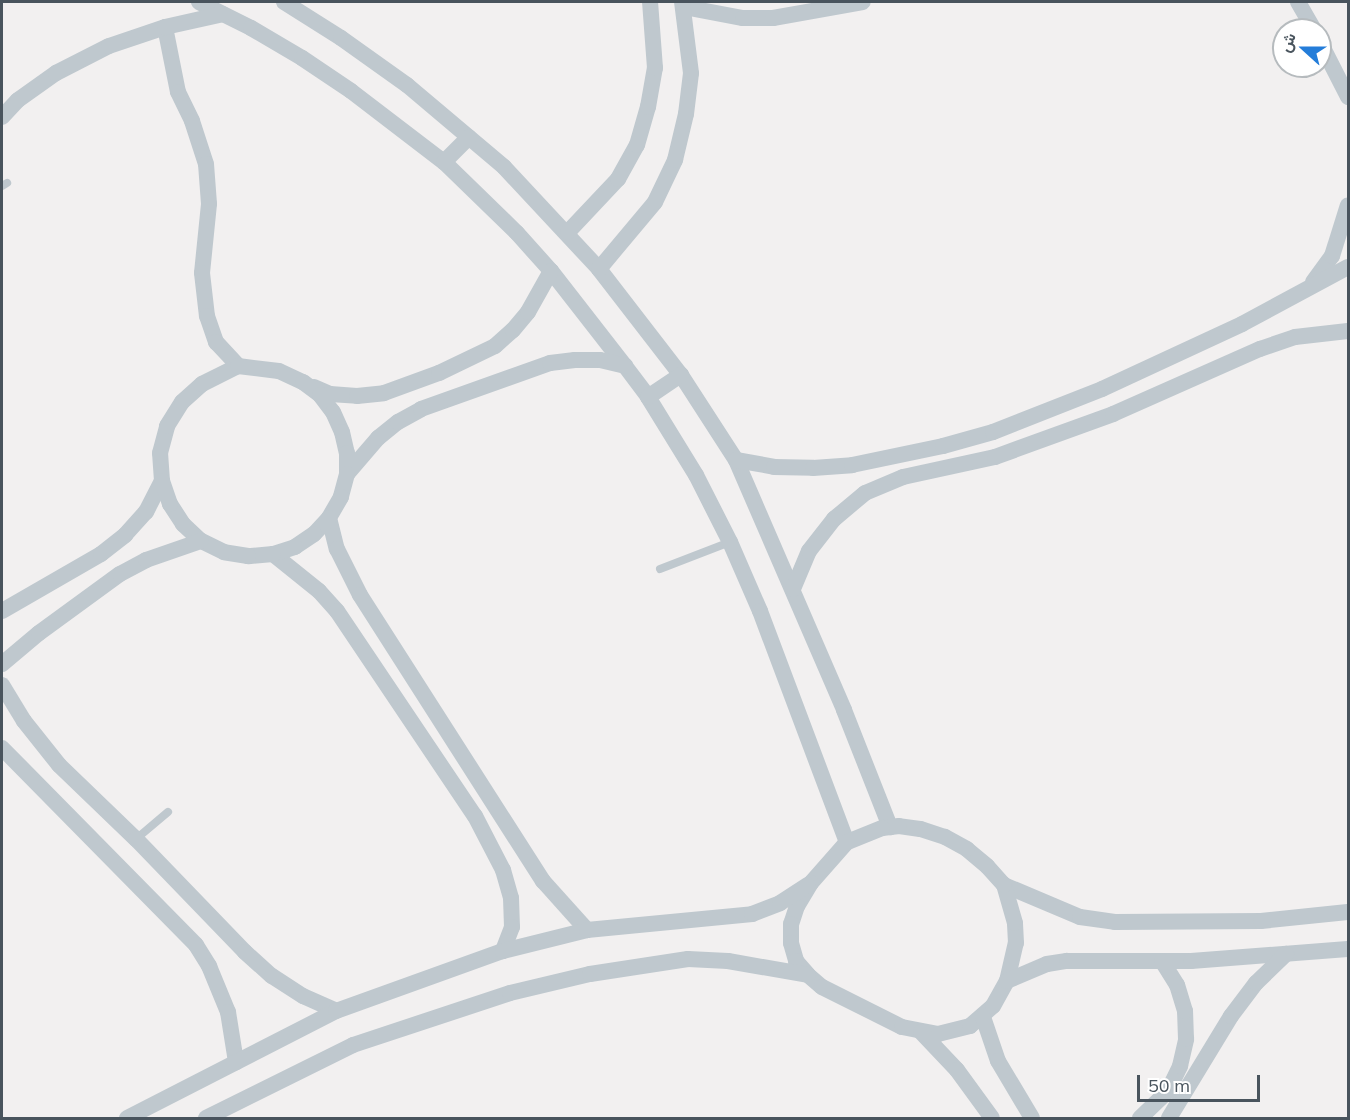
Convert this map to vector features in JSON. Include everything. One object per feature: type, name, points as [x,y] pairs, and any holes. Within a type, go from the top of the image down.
[{"type":"street","points":[[201,2],[251,28],[344,86],[444,162],[481,196],[551,271],[625,366],[648,397],[696,475],[730,542],[760,610],[847,842]]},
{"type":"street","points":[[284,2],[341,38],[407,85],[504,167],[568,232],[600,269],[681,375],[736,460],[793,589],[890,827]]},
{"type":"street","points":[[568,232],[618,179],[637,145],[648,107],[655,68],[650,2]]},
{"type":"street","points":[[600,269],[655,202],[675,160],[686,114],[691,73],[683,4],[743,18],[773,18],[863,2]]},
{"type":"street","points":[[1298,2],[1307,18]]},
{"type":"street","points":[[2,117],[18,100],[56,73],[109,46],[165,27],[223,14]]},
{"type":"street","points":[[165,27],[178,92],[192,121],[206,164],[209,204],[202,273],[207,316],[216,342],[238,366]]},
{"type":"street","points":[[1332,66],[1348,98]]},
{"type":"street","points":[[444,162],[469,137]]},
{"type":"street","points":[[1300,292],[1319,276],[1332,256],[1348,205]]},
{"type":"street","points":[[736,460],[803,468],[852,465],[943,446],[993,432],[1102,389],[1242,324],[1348,267]]},
{"type":"street","points":[[303,382],[320,395],[333,412],[342,432],[347,453],[347,474],[341,497],[329,518],[314,534],[295,547],[273,554],[248,556],[224,552],[201,541],[183,524],[170,504],[162,481],[160,453],[165,435],[182,402],[202,384],[238,366],[279,371],[330,394],[357,396],[384,393],[439,373],[495,346],[528,312],[551,271]]},
{"type":"street","points":[[793,589],[808,551],[834,519],[866,493],[903,477],[943,470],[1005,453],[1113,414],[1260,349],[1295,337],[1348,331]]},
{"type":"street","points":[[347,474],[378,438],[398,422],[421,409],[550,363],[600,360],[625,366]]},
{"type":"street","points":[[648,397],[681,375]]},
{"type":"street","points":[[2,611],[101,554],[125,535],[146,512],[162,481]]},
{"type":"street","points":[[329,518],[337,549],[360,596],[543,881],[587,930]]},
{"type":"street","points":[[2,664],[120,574],[146,561],[201,541]]},
{"type":"street","points":[[273,554],[319,591],[337,611],[480,826],[503,870],[511,898],[512,927],[503,951]]},
{"type":"street","points":[[2,685],[24,721],[59,765],[136,839],[245,952],[272,976],[303,996],[336,1011]]},
{"type":"street","points":[[2,748],[196,945],[209,966],[228,1012],[236,1062]]},
{"type":"street","points":[[1004,885],[1015,923],[1013,962],[1007,981],[993,1006],[983,1017],[954,1032],[921,1032],[873,1014],[843,999],[808,975],[794,952],[791,924],[797,906],[811,883],[847,842],[870,832],[890,827],[920,829],[945,837],[967,849],[1004,885],[1080,917],[1138,924],[1261,921],[1348,912]]},
{"type":"street","points":[[127,1119],[336,1011],[503,951],[587,930],[752,914],[780,903],[811,883]]},
{"type":"street","points":[[1007,981],[1047,964],[1067,961],[1162,961],[1348,949]]},
{"type":"street","points":[[1169,1119],[1231,1016],[1256,983],[1286,954]]},
{"type":"street","points":[[206,1119],[353,1045],[510,993],[590,974],[688,959],[728,961],[808,975]]},
{"type":"street","points":[[1140,1119],[1168,1091],[1180,1066],[1186,1039],[1185,1011],[1179,993],[1162,961]]},
{"type":"street","points":[[983,1017],[998,1061],[1032,1119]]},
{"type":"street","points":[[921,1032],[957,1070],[992,1119]]},
{"type":"lane","points":[[660,569],[730,542]]},
{"type":"lane","points":[[136,839],[168,812]]}]
